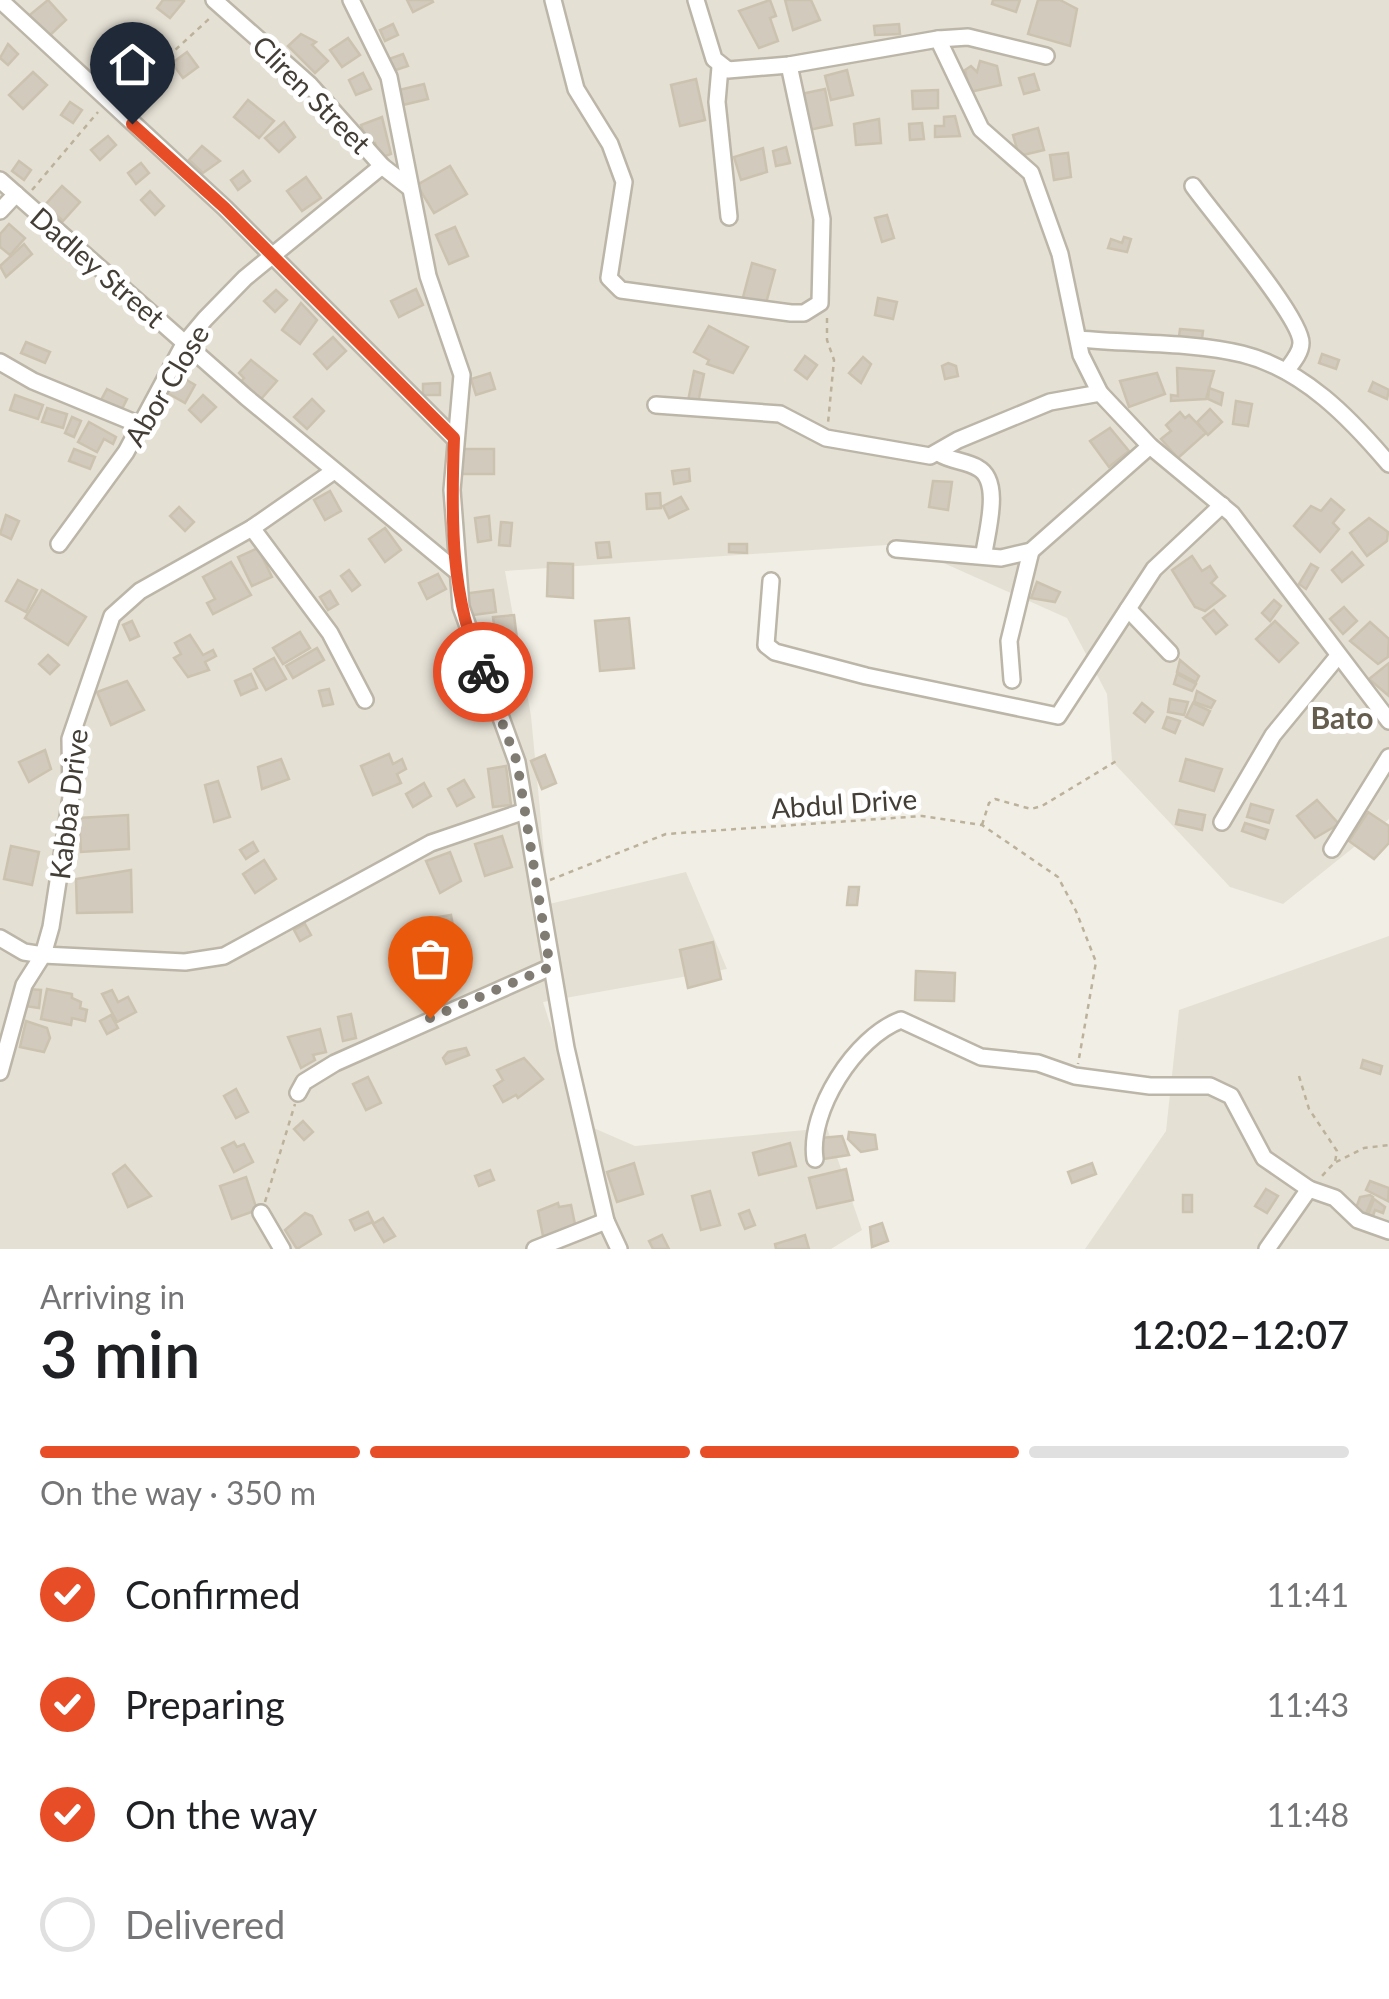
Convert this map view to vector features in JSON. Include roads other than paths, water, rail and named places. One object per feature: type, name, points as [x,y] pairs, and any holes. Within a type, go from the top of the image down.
[{"type":"street","points":[[0,0],[225,208],[454,438]]},
{"type":"street","points":[[351,0],[389,77],[428,276],[462,375],[454,438],[455,570],[469,639],[510,736],[550,967],[606,1221],[618,1249]]},
{"type":"street","points":[[554,0],[576,89],[610,144],[624,182],[611,284],[621,290],[804,314],[820,303],[822,219],[789,65]]},
{"type":"street","points":[[696,0],[720,67],[717,102],[728,217]]},
{"type":"street","name":"Cliren Street","points":[[218,3],[309,84],[382,166],[410,188]]},
{"type":"street","points":[[720,67],[738,71],[789,65],[968,37],[1046,56]]},
{"type":"street","points":[[938,39],[981,129],[1031,173],[1060,254],[1086,373],[1150,446],[1222,505],[1264,552],[1389,722]]},
{"type":"street","name":"Abor Close","points":[[59,544],[108,480],[184,344],[225,296],[382,166]]},
{"type":"street","name":"Dadley Street","points":[[0,180],[122,284],[184,344],[455,570]]},
{"type":"street","points":[[1193,186],[1247,256],[1299,334],[1298,354],[1286,371]]},
{"type":"street","points":[[0,211],[19,198]]},
{"type":"street","points":[[1080,339],[1241,354],[1286,371],[1330,402],[1389,464]]},
{"type":"street","points":[[0,362],[34,382],[140,424]]},
{"type":"street","points":[[940,454],[958,440],[1050,402],[1100,393]]},
{"type":"street","points":[[656,405],[780,414],[826,438],[919,456],[940,454],[978,468],[988,480],[991,509],[984,552]]},
{"type":"street","points":[[896,548],[984,552],[1001,558],[1030,550],[1150,446]]},
{"type":"street","name":"Kabba Drive","points":[[0,1072],[24,985],[43,955],[68,826],[70,739],[112,616],[140,590],[252,528],[334,470]]},
{"type":"street","points":[[770,580],[764,631],[766,645],[775,652],[1046,717],[1058,716],[1154,569],[1222,505]]},
{"type":"street","points":[[252,528],[330,633],[365,700]]},
{"type":"street","points":[[1012,680],[1009,641],[1030,550]]},
{"type":"street","points":[[1128,609],[1170,652]]},
{"type":"street","points":[[1222,822],[1273,735],[1338,656]]},
{"type":"street","points":[[1332,850],[1389,757]]},
{"type":"street","points":[[0,938],[24,952],[43,955],[185,962],[224,956],[419,849],[522,812]]},
{"type":"street","points":[[298,1093],[312,1074],[550,967]]},
{"type":"street","points":[[815,1159],[812,1138],[820,1109],[868,1043],[885,1026],[901,1020],[967,1053],[1038,1063],[1075,1076],[1150,1086],[1210,1086],[1231,1096],[1257,1152],[1310,1189],[1335,1198],[1358,1220],[1389,1231]]},
{"type":"street","points":[[1267,1249],[1310,1189]]},
{"type":"street","points":[[261,1214],[282,1249]]},
{"type":"street","points":[[535,1249],[606,1221]]},
{"type":"district","name":"Bato","points":[[1342,717]]}]
